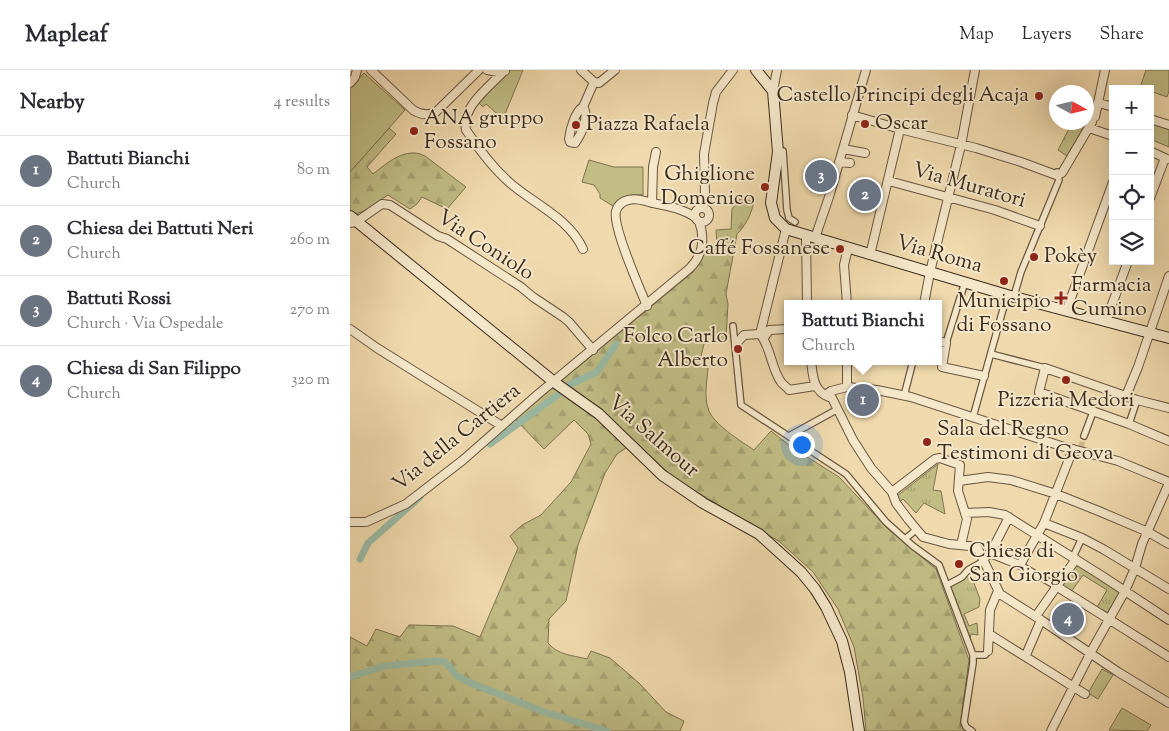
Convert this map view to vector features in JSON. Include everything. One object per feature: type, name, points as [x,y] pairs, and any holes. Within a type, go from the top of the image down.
[{"type":"main road","points":[[756,70],[773,91],[778,152],[771,203],[775,218],[786,229]]},
{"type":"main road","name":"Via Salmour","points":[[352,220],[554,382],[599,414],[662,476],[703,503],[759,534],[801,572],[815,588],[842,641],[850,672],[858,731]]},
{"type":"main road","name":"Via Roma","points":[[786,229],[870,255],[1169,338]]},
{"type":"street","points":[[350,83],[357,70]]},
{"type":"street","points":[[371,70],[413,110],[419,114],[431,115],[478,70]]},
{"type":"street","points":[[581,70],[594,82],[599,83],[615,70]]},
{"type":"street","points":[[647,306],[622,240],[616,216],[618,206],[626,200],[639,199],[701,215],[705,194],[704,154],[713,104],[716,92],[733,70]]},
{"type":"street","points":[[773,91],[777,70]]},
{"type":"street","points":[[807,300],[810,237],[839,162],[866,70]]},
{"type":"street","points":[[925,300],[961,145],[975,70]]},
{"type":"street","points":[[1094,117],[1099,103],[1105,70]]},
{"type":"street","points":[[498,71],[467,113],[466,130],[507,181],[571,229],[583,249]]},
{"type":"street","points":[[583,107],[594,82]]},
{"type":"street","points":[[1099,103],[1109,106]]},
{"type":"street","points":[[852,115],[1021,162],[1057,174],[1062,173],[1088,130]]},
{"type":"street","points":[[1154,120],[1169,125]]},
{"type":"street","points":[[1094,124],[1109,134]]},
{"type":"street","points":[[870,255],[900,129]]},
{"type":"street","points":[[843,149],[865,153]]},
{"type":"street","points":[[783,151],[787,210],[789,218],[795,222]]},
{"type":"street","points":[[652,203],[653,167],[656,152]]},
{"type":"street","points":[[1154,153],[1167,159],[1154,189]]},
{"type":"street","points":[[839,162],[850,163]]},
{"type":"street","points":[[973,417],[984,376],[1011,295],[1059,180],[1057,174]]},
{"type":"street","name":"Via Muratori","points":[[888,181],[995,210],[1040,226]]},
{"type":"street","points":[[1067,309],[1109,193]]},
{"type":"street","name":"Via Coniolo","points":[[352,220],[382,204],[390,205],[521,286],[533,297],[569,322],[593,350]]},
{"type":"street","name":"Via della Cartiera","points":[[350,522],[366,522],[406,504],[463,460],[693,266],[699,255],[703,240],[701,215]]},
{"type":"street","points":[[786,229],[762,336],[781,382],[790,390],[815,386]]},
{"type":"street","points":[[847,300],[844,265],[848,248]]},
{"type":"street","points":[[1106,321],[1127,265]]},
{"type":"street","points":[[1126,396],[1138,367],[1169,276]]},
{"type":"street","points":[[965,282],[942,342],[942,367],[984,376]]},
{"type":"street","points":[[733,326],[740,403],[846,474],[880,515],[905,539],[939,565],[973,655],[964,722],[966,727],[972,731]]},
{"type":"street","points":[[350,329],[376,348],[502,426]]},
{"type":"street","points":[[736,344],[744,335],[762,336],[769,330],[784,329]]},
{"type":"street","points":[[991,354],[1045,368],[1137,400],[1169,408]]},
{"type":"street","points":[[811,365],[815,386],[829,397],[838,409],[852,440],[871,468],[892,492],[896,503],[924,536],[949,544],[970,546],[978,549],[986,558],[1000,594],[1090,654],[1169,703]]},
{"type":"street","points":[[847,365],[847,387]]},
{"type":"street","points":[[904,396],[912,365]]},
{"type":"street","points":[[1045,368],[1039,392],[1129,424],[1169,441]]},
{"type":"street","points":[[829,397],[831,391],[847,387],[877,390],[904,396],[1118,461],[1169,482],[1125,591],[1073,686],[1051,731]]},
{"type":"street","points":[[1129,424],[1137,400]]},
{"type":"street","points":[[790,436],[838,409]]},
{"type":"street","points":[[1084,436],[1093,412]]},
{"type":"street","points":[[1020,565],[1044,523],[1078,449]]},
{"type":"street","points":[[892,492],[929,463],[940,458],[960,465],[958,491],[967,519],[961,545]]},
{"type":"street","points":[[959,481],[988,477],[1011,480],[1056,494],[1148,532],[1169,544]]},
{"type":"street","points":[[965,513],[999,512],[1009,517],[1169,620]]},
{"type":"street","points":[[947,585],[962,578],[968,570],[986,558],[1009,517]]},
{"type":"street","points":[[1044,523],[1082,538],[1169,589]]},
{"type":"street","points":[[905,539],[917,529]]},
{"type":"street","points":[[1026,656],[1038,618],[1074,558],[1082,538]]},
{"type":"street","points":[[986,558],[1020,565],[1169,657]]},
{"type":"street","points":[[973,655],[985,654],[988,650],[990,610],[998,591]]},
{"type":"street","points":[[989,634],[1085,694]]},
{"type":"green space","points":[[510,70],[523,70],[503,119],[486,104],[483,107],[479,103]]},
{"type":"green space","points":[[1146,70],[1169,70],[1169,91],[1167,97],[1154,92],[1154,85],[1141,85]]},
{"type":"green space","points":[[364,73],[405,110],[350,172],[350,88]]},
{"type":"green space","points":[[1154,124],[1169,128],[1169,147],[1154,141]]},
{"type":"green space","points":[[389,128],[396,134],[367,167],[373,174],[404,154],[418,153],[425,156],[466,187],[447,209],[422,197],[410,209],[388,195],[358,213],[354,214],[350,210],[350,172]]},
{"type":"green space","points":[[1068,130],[1082,130],[1067,156],[1058,150]]},
{"type":"green space","points":[[589,160],[614,167],[643,167],[643,195],[626,196],[613,206],[600,198],[600,194],[594,185],[582,182]]},
{"type":"green space","points":[[740,199],[754,201],[748,219],[737,234],[726,294],[728,304],[726,337],[722,340],[707,331],[699,365],[708,368],[706,393],[708,408],[721,426],[754,450],[771,431],[793,448],[839,477],[888,529],[936,569],[969,660],[960,725],[967,731],[866,731],[863,698],[854,647],[838,609],[813,572],[780,542],[674,478],[635,442],[617,454],[605,473],[578,545],[566,601],[549,619],[548,643],[556,650],[570,655],[587,659],[591,651],[610,658],[639,683],[666,712],[684,721],[680,731],[350,731],[350,637],[367,646],[376,629],[400,637],[409,625],[453,626],[480,637],[518,548],[510,536],[522,525],[541,515],[571,482],[591,444],[588,434],[574,420],[544,449],[515,419],[693,272],[702,256],[717,243],[716,230],[731,229],[732,209]]},
{"type":"green space","points":[[938,464],[933,490],[941,491],[945,514],[924,503],[916,513],[903,499],[898,503],[897,496]]},
{"type":"green space","points":[[1076,565],[1120,592],[1106,615],[1096,609],[1107,590],[1083,575],[1071,592],[1062,586]]},
{"type":"green space","points":[[969,570],[980,599],[979,607],[964,614],[969,626],[977,623],[978,635],[971,634],[970,638],[950,585]]},
{"type":"green space","points":[[1102,669],[1113,675],[1098,699],[1088,693]]},
{"type":"green space","points":[[1122,708],[1151,725],[1147,731],[1109,730]]},
{"type":"waterway","points":[[569,385],[597,372],[616,344]]},
{"type":"waterway","points":[[490,444],[559,394]]},
{"type":"waterway","points":[[360,559],[368,543],[420,497]]},
{"type":"waterway","points":[[350,677],[385,666],[435,661],[445,662],[457,676],[471,683],[541,711],[607,731]]},
{"type":"tunnel","points":[[1081,447],[1084,436]]},
{"type":"place","name":"Castello Principi degli Acaja","points":[[1039,96]]},
{"type":"place","name":"Oscar","points":[[865,124]]},
{"type":"place","name":"Piazza Rafaela","points":[[576,125]]},
{"type":"place","name":"ANA gruppo Fossano","points":[[414,131]]},
{"type":"place","name":"Battuti Rossi","points":[[821,176]]},
{"type":"place","name":"Ghiglione Domenico","points":[[765,187]]},
{"type":"place","name":"Chiesa dei Battuti Neri","points":[[865,195]]},
{"type":"place","name":"Caffé Fossanese","points":[[840,249]]},
{"type":"place","name":"Pokèy","points":[[1034,257]]},
{"type":"place","name":"Municipio di Fossano","points":[[1004,281]]},
{"type":"place","name":"Farmacia Cumino","points":[[1061,298]]},
{"type":"place","name":"Folco Carlo Alberto","points":[[738,349]]},
{"type":"place","name":"Pizzeria Medori","points":[[1066,380]]},
{"type":"place","name":"Battuti Bianchi","points":[[863,400]]},
{"type":"place","name":"Sala del Regno Testimoni di Geova","points":[[927,442]]},
{"type":"place","name":"Chiesa di San Giorgio","points":[[959,564]]},
{"type":"place","name":"Chiesa di San Filippo","points":[[1068,619]]}]
